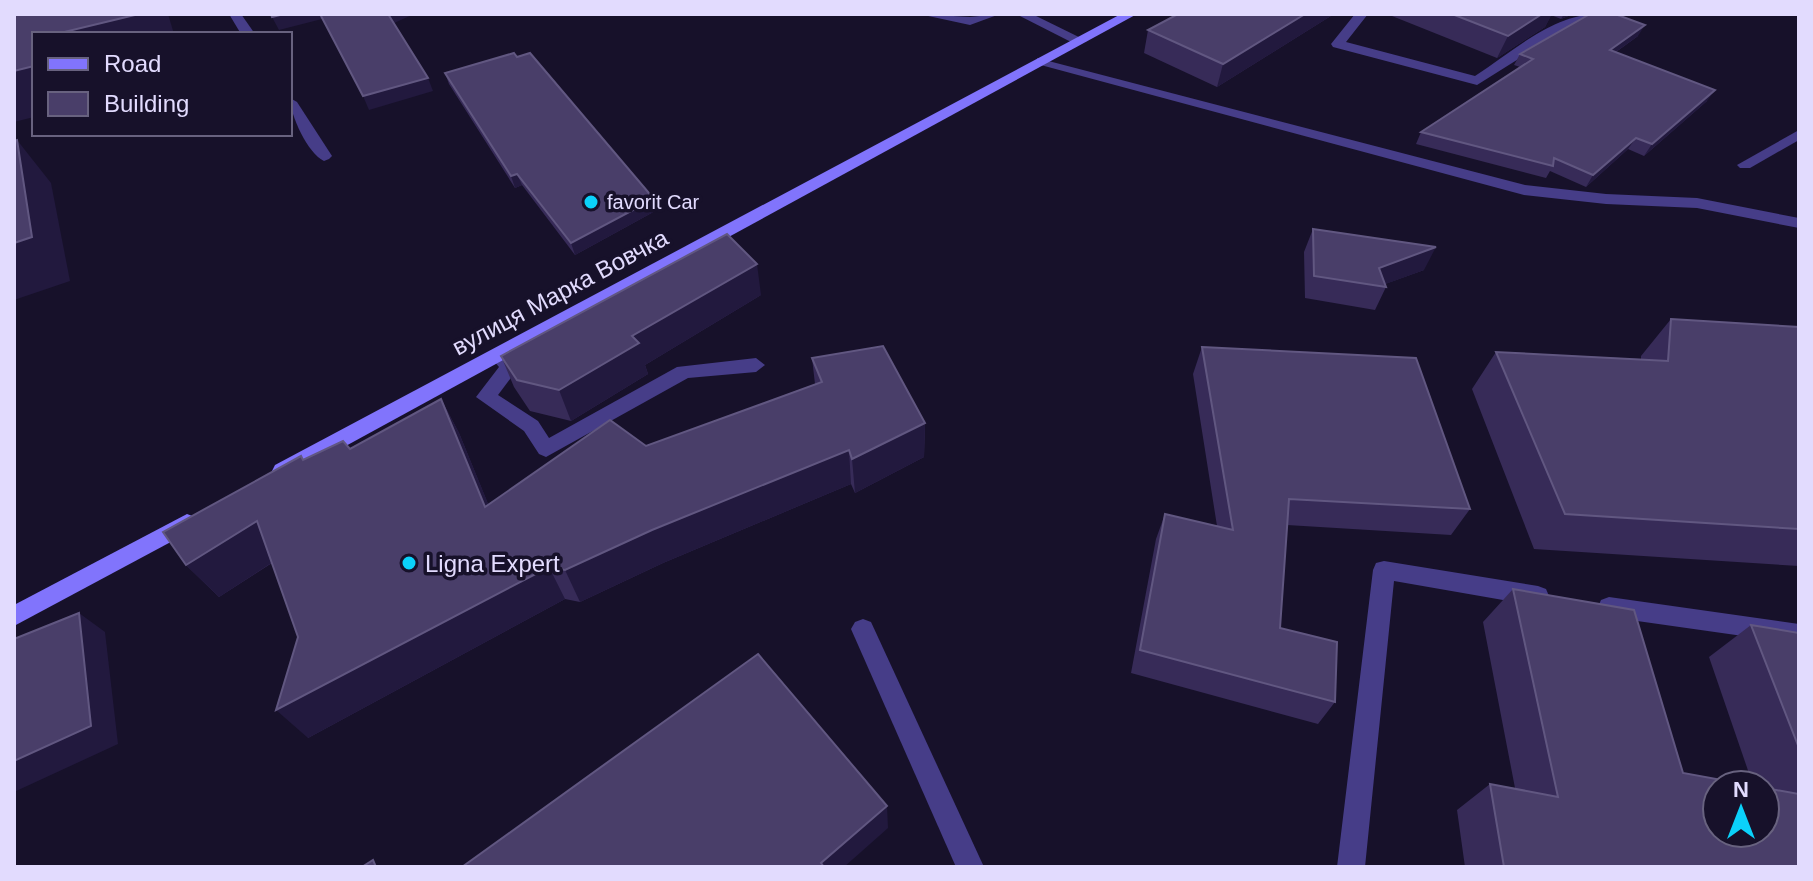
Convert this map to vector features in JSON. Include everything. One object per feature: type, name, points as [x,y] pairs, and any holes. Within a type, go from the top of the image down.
[{"type":"main road","name":"вулиця Марка Вовчка","points":[[263,481],[1131,14]]},
{"type":"main road","points":[[14,616],[208,511]]},
{"type":"lane","points":[[235,14],[247,32]]},
{"type":"lane","points":[[925,14],[970,21],[994,14]]},
{"type":"lane","points":[[1022,14],[1080,41]]},
{"type":"lane","points":[[1362,14],[1338,44],[1477,81],[1561,26],[1592,14]]},
{"type":"lane","points":[[1540,18],[1561,26]]},
{"type":"lane","points":[[1042,61],[1524,190],[1606,199],[1697,203],[1799,223]]},
{"type":"lane","points":[[292,105],[324,156]]},
{"type":"lane","points":[[1745,165],[1799,134]]},
{"type":"lane","points":[[498,355],[510,367],[486,397],[531,426],[546,449],[684,372],[756,365]]},
{"type":"lane","points":[[1351,867],[1384,570],[1799,634]]},
{"type":"lane","points":[[863,629],[970,867]]},
{"type":"building","points":[[14,14],[139,14],[64,32],[32,32],[32,66],[14,71]]},
{"type":"building","points":[[320,14],[388,14],[428,78],[363,96]]},
{"type":"building","points":[[1178,14],[1305,14],[1223,64],[1148,30]]},
{"type":"building","points":[[1452,14],[1542,14],[1508,36]]},
{"type":"building","points":[[1590,14],[1615,14],[1645,25],[1610,50],[1715,90],[1652,144],[1636,138],[1593,175],[1554,158],[1553,166],[1421,132],[1533,59],[1520,54]]},
{"type":"building","points":[[514,53],[517,57],[530,53],[654,199],[571,243],[517,174],[511,176],[445,73]]},
{"type":"building","points":[[17,140],[32,237],[14,243],[14,141]]},
{"type":"building","points":[[1313,229],[1436,247],[1379,268],[1386,287],[1314,276]]},
{"type":"building","points":[[727,234],[757,264],[632,336],[639,343],[559,390],[517,380],[501,356]]},
{"type":"building","points":[[1671,319],[1799,327],[1799,529],[1565,514],[1496,352],[1668,361]]},
{"type":"building","points":[[883,346],[925,423],[852,459],[849,450],[652,530],[565,570],[549,567],[276,710],[298,637],[257,521],[186,565],[163,532],[301,456],[303,460],[343,441],[350,449],[441,399],[485,507],[610,420],[646,446],[822,382],[812,358]]},
{"type":"building","points":[[1202,347],[1416,358],[1470,509],[1289,499],[1280,628],[1337,642],[1335,702],[1140,650],[1165,514],[1233,530]]},
{"type":"building","points":[[1513,589],[1634,610],[1683,773],[1701,776],[1701,849],[1781,849],[1781,791],[1799,794],[1799,867],[1504,867],[1490,784],[1558,797]]},
{"type":"building","points":[[79,613],[91,726],[14,761],[14,639]]},
{"type":"building","points":[[1751,625],[1799,633],[1799,748]]},
{"type":"building","points":[[758,654],[887,806],[821,863],[824,867],[462,867]]},
{"type":"building","points":[[373,860],[376,867],[362,867]]},
{"type":"place","name":"favorit Car","points":[[591,202]]},
{"type":"place","name":"Ligna Expert","points":[[409,563]]}]
